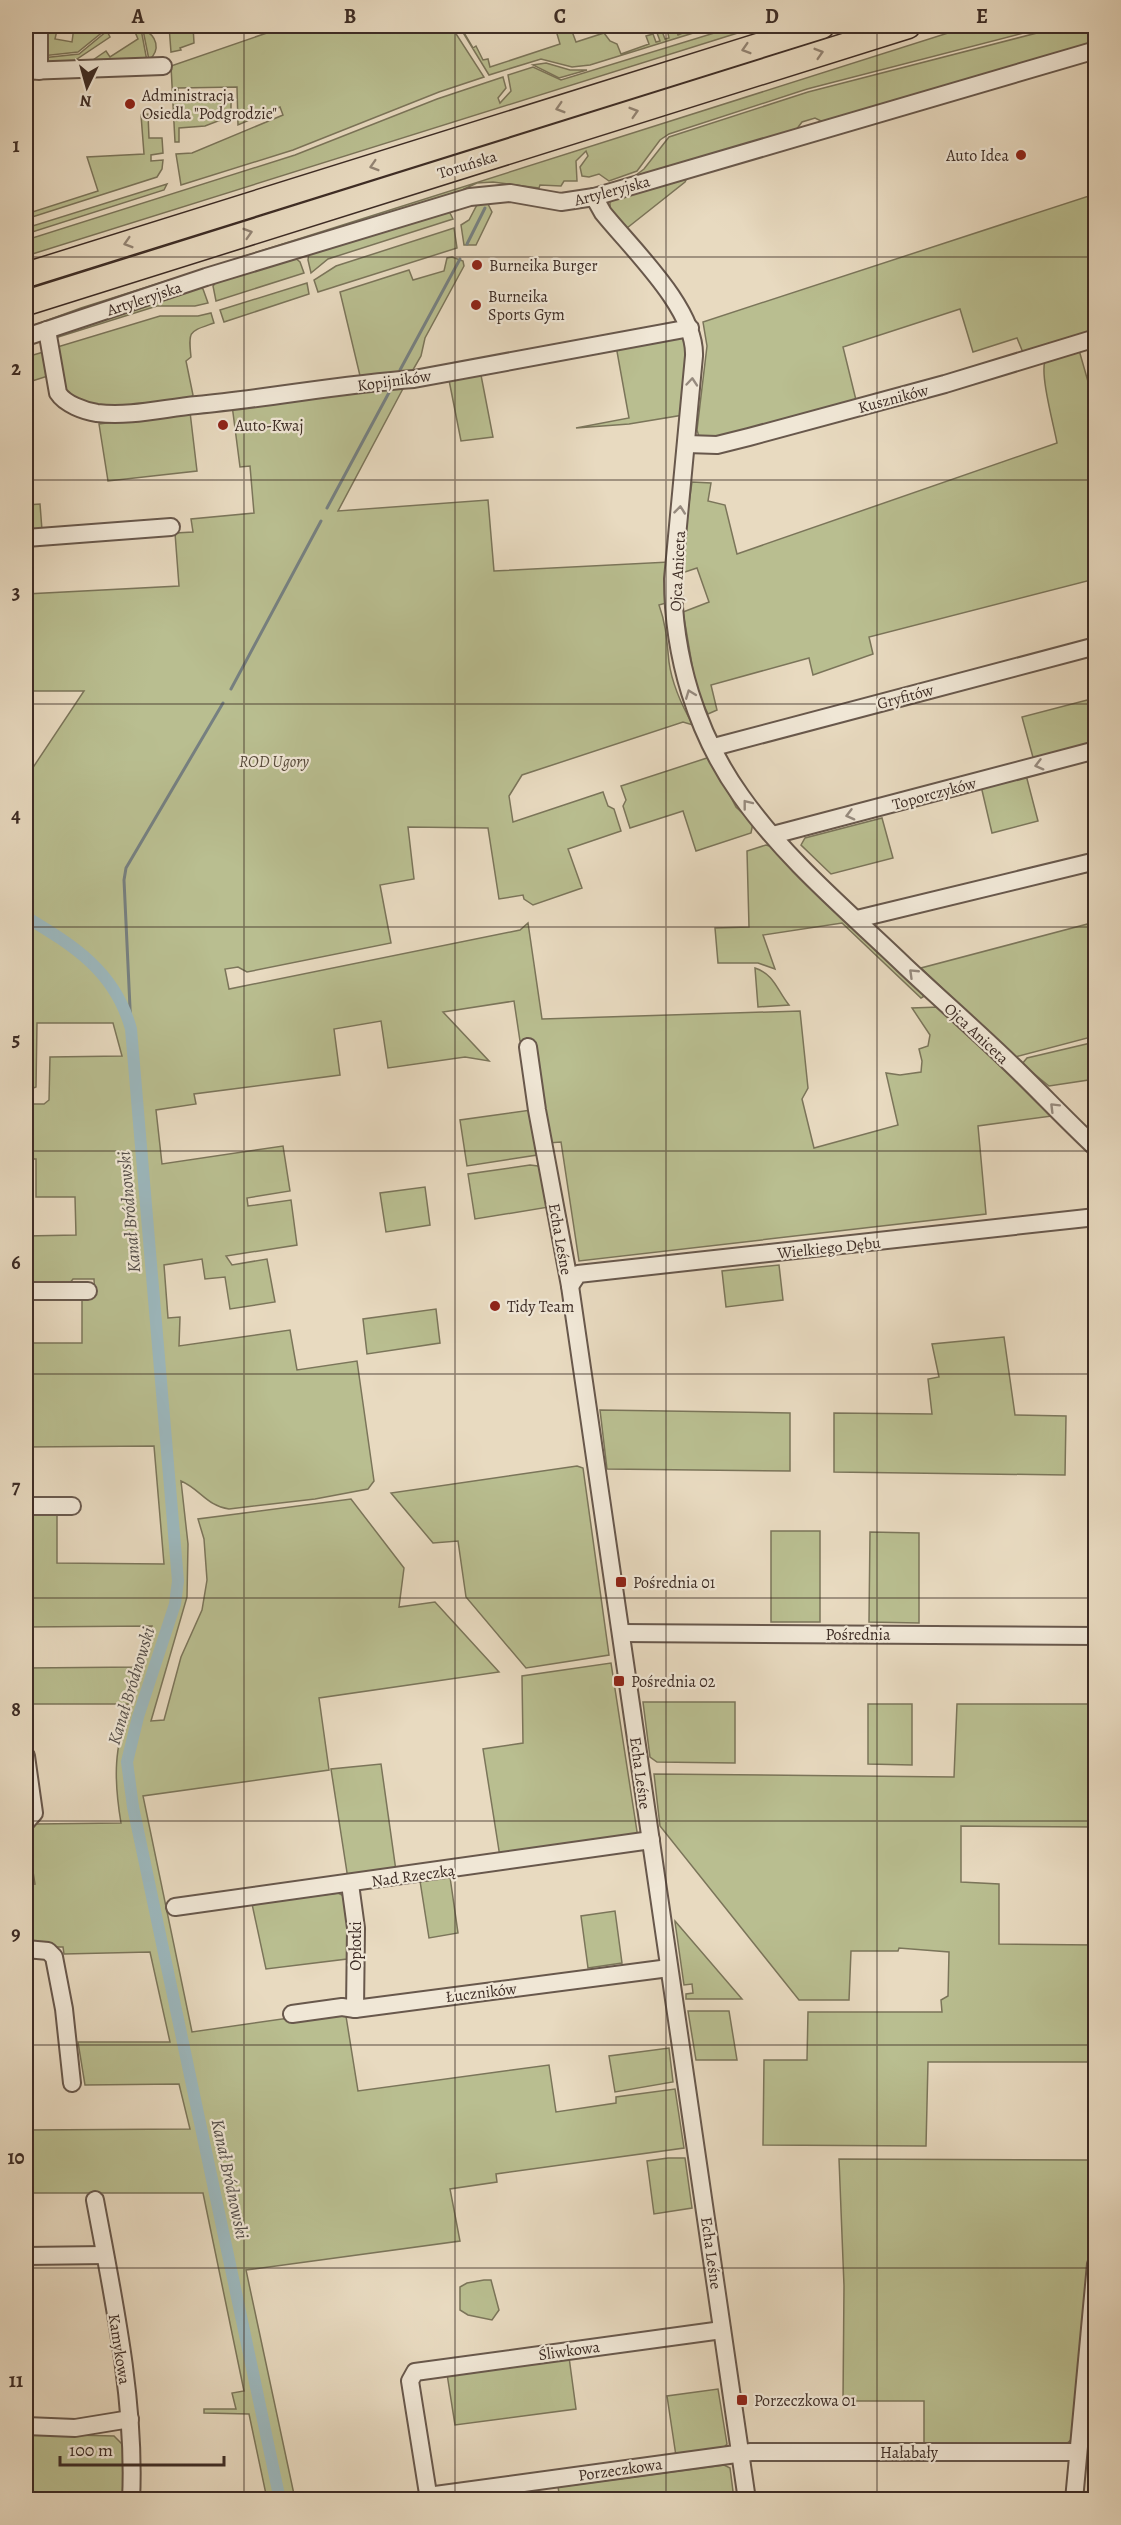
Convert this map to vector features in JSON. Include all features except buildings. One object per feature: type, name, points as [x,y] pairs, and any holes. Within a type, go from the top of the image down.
[{"type":"highway","name":"Toruńska","points":[[26,275],[822,26]]},
{"type":"highway","name":"Toruńska","points":[[26,303],[910,26]]},
{"type":"street","points":[[39,26],[32,71],[163,66]]},
{"type":"street","name":"Artyleryjska","points":[[26,337],[216,274],[470,196],[510,194],[561,202],[594,197],[1095,50]]},
{"type":"street","name":"Ojca Aniceta","points":[[594,197],[603,213],[677,304],[690,328],[694,352],[673,579],[673,606],[676,635],[688,689],[714,747],[741,796],[773,835],[818,883],[1013,1065],[1095,1148]]},
{"type":"street","name":"Kopijników","points":[[47,330],[58,393],[62,399],[94,412],[149,412],[414,379],[690,328]]},
{"type":"street","name":"Kuszników","points":[[687,444],[717,445],[749,437],[945,384],[1095,338]]},
{"type":"street","points":[[26,538],[171,527]]},
{"type":"street","name":"Gryfitów","points":[[714,747],[1095,646]]},
{"type":"street","name":"Toporczyków","points":[[773,835],[1095,750]]},
{"type":"street","points":[[857,919],[1095,861]]},
{"type":"street","name":"Echa Leśne","points":[[528,1047],[537,1110],[570,1286],[747,2499]]},
{"type":"street","name":"Wielkiego Dębu","points":[[570,1286],[578,1274],[1095,1217]]},
{"type":"street","points":[[26,1291],[88,1291]]},
{"type":"street","points":[[26,1506],[72,1506]]},
{"type":"street","name":"Pośrednia","points":[[621,1633],[1095,1636]]},
{"type":"street","points":[[26,1756],[30,1818]]},
{"type":"street","name":"Nad Rzeczką","points":[[175,1907],[651,1840]]},
{"type":"street","name":"Opłotki","points":[[350,1884],[356,1928],[355,2009]]},
{"type":"street","points":[[26,1949],[48,1951],[56,1965],[64,2009],[72,2083]]},
{"type":"street","name":"Łuczników","points":[[292,2014],[342,2007],[355,2009],[669,1968]]},
{"type":"street","name":"Kamykowa","points":[[95,2200],[130,2419],[133,2466],[131,2499]]},
{"type":"street","points":[[26,2256],[105,2255]]},
{"type":"street","points":[[1074,2499],[1095,2264]]},
{"type":"street","name":"Śliwkowa","points":[[429,2498],[410,2381],[415,2372],[723,2330]]},
{"type":"street","points":[[26,2426],[75,2427],[130,2419]]},
{"type":"street","name":"Hałabały","points":[[741,2452],[1078,2452]]},
{"type":"street","name":"Porzeczkowa","points":[[429,2498],[741,2452]]},
{"type":"green space","points":[[42,26],[53,26],[53,29],[57,30],[55,39],[72,42],[74,27],[110,26],[78,52],[42,56]]},
{"type":"green space","points":[[169,26],[193,26],[194,43],[171,52]]},
{"type":"green space","points":[[287,26],[451,26],[484,77],[439,92],[293,150],[181,185],[176,154],[192,153],[283,115],[280,107],[238,125],[237,87],[178,88],[178,100],[231,97],[231,116],[205,126],[179,128],[179,142],[175,142],[171,66]]},
{"type":"green space","points":[[459,26],[477,26],[463,31],[473,48],[476,46],[483,60],[488,59],[490,67],[560,44],[555,27],[570,26],[576,42],[604,33],[610,41],[617,44],[621,54],[649,44],[646,36],[653,34],[656,42],[660,41],[657,33],[662,31],[665,39],[669,38],[667,29],[675,27],[678,35],[699,26],[716,26],[590,65],[572,67],[541,59],[489,75]]},
{"type":"green space","points":[[737,26],[760,26],[26,256],[26,240],[295,155],[437,99],[503,77],[506,88],[498,98],[500,103],[511,91],[508,75],[533,67],[561,80]]},
{"type":"green space","points":[[970,26],[1051,26],[807,89],[669,134],[660,140],[637,171],[609,181],[599,174],[589,177],[582,176],[580,167],[588,156],[586,151],[576,161],[577,181],[564,181],[561,186],[540,185],[539,188],[493,182],[477,183],[464,189],[465,193],[26,331],[26,328],[81,308]]},
{"type":"green space","points":[[1064,26],[1095,26],[1095,45],[823,122],[815,118],[802,122],[796,130],[632,178],[644,169],[669,137],[808,92]]},
{"type":"green space","points":[[141,29],[147,61],[93,60],[106,51],[110,57],[138,39],[135,32]]},
{"type":"green space","points":[[143,30],[152,35],[156,43],[155,52],[149,60]]},
{"type":"green space","points":[[107,31],[110,37],[68,65],[44,66],[42,58],[79,54]]},
{"type":"green space","points":[[546,63],[570,70],[587,70],[559,78],[533,65]]},
{"type":"green space","points":[[698,78],[677,87],[26,291],[26,286],[675,82]]},
{"type":"green space","points":[[148,114],[149,138],[162,138],[163,153],[151,155],[151,161],[163,160],[162,169],[157,177],[26,219],[26,214],[98,191],[87,157],[144,154],[141,115]]},
{"type":"green space","points":[[688,176],[685,182],[627,228],[610,208],[610,202],[615,199]]},
{"type":"green space","points":[[167,184],[164,190],[26,234],[26,228]]},
{"type":"green space","points":[[1095,194],[1095,332],[1024,355],[1017,338],[973,352],[960,309],[843,347],[856,400],[719,439],[699,437],[697,430],[707,346],[703,322]]},
{"type":"green space","points":[[479,201],[488,204],[492,212],[476,245],[464,245],[461,225],[469,220]]},
{"type":"green space","points":[[448,209],[453,219],[328,259],[311,273],[309,253]]},
{"type":"green space","points":[[454,228],[457,248],[318,292],[314,280],[336,266]]},
{"type":"green space","points":[[294,257],[300,262],[304,273],[216,301],[213,286],[216,282]]},
{"type":"green space","points":[[452,257],[463,261],[464,266],[425,338],[421,356],[410,375],[361,380],[340,292],[409,270],[413,280],[444,271],[447,258]]},
{"type":"green space","points":[[307,283],[309,294],[224,322],[220,310]]},
{"type":"green space","points":[[199,287],[203,289],[208,303],[195,306],[157,306],[52,339],[52,336]]},
{"type":"green space","points":[[211,313],[214,323],[199,328],[190,337],[191,357],[186,361],[193,395],[189,400],[148,409],[85,406],[62,391],[54,348],[160,316],[198,316]]},
{"type":"green space","points":[[684,337],[688,350],[683,415],[629,424],[576,428],[629,418],[616,346]]},
{"type":"green space","points":[[1079,350],[1095,406],[1095,579],[869,637],[873,654],[813,675],[809,658],[711,685],[717,710],[708,714],[696,688],[683,612],[709,602],[697,568],[679,574],[692,482],[711,483],[708,501],[725,505],[737,554],[1057,443],[1044,378],[1045,361]]},
{"type":"green space","points":[[47,351],[51,375],[26,383],[26,357]]},
{"type":"green space","points":[[480,370],[493,437],[461,441],[448,375]]},
{"type":"green space","name":"ROD Ugory","points":[[406,383],[338,511],[488,500],[494,571],[669,562],[666,603],[659,605],[665,626],[672,678],[681,703],[693,725],[683,722],[522,775],[509,796],[513,822],[603,792],[608,806],[614,809],[621,831],[568,849],[582,888],[533,905],[524,899],[523,895],[499,899],[488,828],[408,827],[414,879],[380,885],[391,943],[247,972],[238,967],[225,969],[229,989],[520,930],[528,923],[542,1019],[800,1011],[808,1088],[802,1099],[814,1148],[898,1125],[886,1073],[900,1075],[921,1072],[922,1061],[919,1049],[928,1046],[930,1035],[912,1008],[940,1007],[1052,1116],[978,1126],[986,1214],[579,1261],[561,1142],[548,1143],[533,1040],[520,1041],[514,1001],[443,1012],[489,1061],[465,1057],[388,1068],[381,1021],[334,1029],[340,1075],[194,1094],[196,1104],[156,1110],[162,1164],[283,1146],[290,1191],[247,1198],[248,1206],[291,1200],[297,1245],[226,1256],[232,1265],[267,1259],[275,1302],[230,1309],[225,1277],[205,1279],[202,1259],[164,1265],[168,1318],[180,1317],[179,1346],[290,1330],[297,1370],[357,1361],[374,1481],[368,1489],[315,1499],[229,1509],[209,1501],[181,1481],[188,1544],[187,1597],[151,1721],[164,1720],[181,1657],[202,1610],[207,1580],[204,1539],[198,1519],[351,1499],[404,1568],[399,1607],[435,1602],[499,1672],[319,1698],[329,1770],[143,1796],[192,2032],[345,2010],[358,2091],[549,2065],[556,2112],[616,2103],[616,2097],[675,2089],[684,2148],[496,2174],[497,2182],[450,2189],[460,2241],[246,2270],[295,2499],[267,2499],[249,2414],[204,2413],[204,2409],[236,2409],[232,2393],[244,2391],[203,2193],[26,2193],[26,2130],[190,2129],[179,2084],[85,2085],[78,2042],[170,2042],[150,1952],[64,1954],[63,1947],[26,1947],[26,1885],[35,1884],[26,1828],[35,1824],[121,1823],[116,1777],[120,1736],[128,1704],[26,1704],[26,1668],[140,1667],[152,1626],[26,1627],[26,1512],[57,1512],[57,1563],[164,1564],[154,1446],[26,1447],[26,1343],[82,1343],[82,1295],[95,1295],[94,1279],[73,1279],[69,1284],[26,1284],[26,1236],[76,1235],[75,1197],[36,1197],[36,1159],[26,1159],[26,1104],[44,1104],[49,1100],[50,1057],[122,1056],[113,1023],[37,1023],[36,1087],[26,1091],[26,778],[84,691],[26,691],[26,594],[179,586],[175,533],[193,532],[191,519],[254,513],[250,466],[240,467],[232,405]]},
{"type":"green space","points":[[190,412],[197,471],[108,481],[99,424]]},
{"type":"green space","points":[[40,504],[42,530],[26,532],[26,505]]},
{"type":"green space","points":[[1095,698],[1095,746],[1034,761],[1022,717]]},
{"type":"green space","points":[[710,757],[736,807],[753,823],[751,833],[696,851],[683,811],[630,828],[623,806],[626,800],[621,786]]},
{"type":"green space","points":[[1026,775],[1038,821],[992,833],[981,786]]},
{"type":"green space","points":[[882,818],[893,858],[831,874],[801,845],[805,838]]},
{"type":"green space","points":[[766,845],[773,847],[924,993],[923,997],[921,998],[842,923],[763,935],[775,969],[758,963],[718,963],[715,928],[749,927],[747,851]]},
{"type":"green space","points":[[1095,922],[1095,1036],[1015,1057],[921,968]]},
{"type":"green space","points":[[755,968],[771,978],[789,1005],[758,1007]]},
{"type":"green space","points":[[1095,1042],[1095,1079],[1049,1086],[1022,1064],[1027,1058]]},
{"type":"green space","points":[[531,1110],[537,1155],[467,1166],[460,1120]]},
{"type":"green space","points":[[530,1165],[538,1166],[542,1171],[549,1207],[475,1219],[468,1174]]},
{"type":"green space","points":[[425,1187],[430,1225],[386,1232],[380,1193]]},
{"type":"green space","points":[[779,1265],[783,1300],[726,1307],[722,1271]]},
{"type":"green space","points":[[436,1309],[440,1343],[367,1354],[363,1319]]},
{"type":"green space","points":[[1004,1337],[1015,1415],[1066,1416],[1065,1475],[834,1472],[834,1413],[932,1414],[928,1379],[939,1377],[932,1344]]},
{"type":"green space","points":[[600,1410],[790,1413],[790,1471],[607,1469]]},
{"type":"green space","points":[[577,1466],[583,1468],[609,1655],[526,1668],[466,1597],[458,1541],[433,1543],[391,1493]]},
{"type":"green space","points":[[771,1531],[820,1531],[820,1622],[771,1622]]},
{"type":"green space","points":[[870,1532],[919,1533],[919,1623],[869,1622]]},
{"type":"green space","points":[[611,1663],[638,1838],[500,1857],[483,1749],[523,1743],[522,1676]]},
{"type":"green space","points":[[643,1702],[735,1702],[735,1763],[657,1762],[650,1757]]},
{"type":"green space","points":[[868,1704],[912,1704],[912,1765],[868,1764]]},
{"type":"green space","points":[[957,1704],[1095,1704],[1095,1827],[961,1826],[961,1882],[999,1884],[999,1944],[1095,1945],[1095,2062],[928,2062],[926,2146],[763,2145],[764,2060],[807,2060],[808,2012],[942,2012],[941,2000],[948,1996],[949,1952],[899,1948],[898,1951],[851,1951],[849,2000],[799,2000],[660,1826],[654,1774],[954,1777]]},
{"type":"green space","points":[[381,1764],[396,1871],[348,1879],[331,1769]]},
{"type":"green space","points":[[450,1877],[458,1933],[429,1938],[420,1881]]},
{"type":"green space","points":[[338,1893],[344,1896],[350,1922],[347,1959],[266,1969],[252,1904]]},
{"type":"green space","points":[[615,1911],[622,1963],[588,1968],[581,1916]]},
{"type":"green space","points":[[675,1921],[742,1999],[686,1999],[686,1994],[693,1993],[692,1984],[684,1985]]},
{"type":"green space","points":[[688,2011],[729,2011],[737,2060],[696,2060]]},
{"type":"green space","points":[[669,2048],[673,2082],[615,2092],[609,2056]]},
{"type":"green space","points":[[685,2158],[692,2208],[654,2214],[647,2161]]},
{"type":"green space","points":[[839,2159],[1090,2160],[1094,2165],[1095,2204],[1073,2438],[1065,2445],[924,2443],[924,2401],[843,2401],[844,2286]]},
{"type":"green space","points":[[491,2280],[499,2310],[492,2320],[468,2315],[460,2310],[460,2287],[467,2283]]},
{"type":"green space","points":[[569,2357],[576,2409],[455,2425],[447,2374]]},
{"type":"green space","points":[[718,2389],[727,2444],[722,2450],[676,2456],[667,2396]]},
{"type":"green space","points":[[33,2434],[114,2436],[129,2451],[124,2499],[31,2500]]},
{"type":"green space","points":[[724,2465],[730,2468],[734,2499],[560,2499],[558,2487]]},
{"type":"waterway","points":[[467,244],[485,208]]},
{"type":"waterway","points":[[400,370],[460,259]]},
{"type":"waterway","points":[[327,508],[392,387]]},
{"type":"waterway","points":[[231,689],[321,521]]},
{"type":"waterway","points":[[131,1029],[124,880],[126,868],[223,703]]},
{"type":"waterway","name":"Kanał Bródnowski","points":[[26,917],[90,962],[115,991],[131,1029],[178,1581],[175,1604],[138,1717],[127,1762],[133,1807],[280,2500]]},
{"type":"place","name":"Administracja Osiedla \"Podgrodzie\"","points":[[130,104]]},
{"type":"place","name":"Auto Idea","points":[[1021,155]]},
{"type":"place","name":"Burneika Burger","points":[[477,265]]},
{"type":"place","name":"Burneika Sports Gym","points":[[476,305]]},
{"type":"place","name":"Auto-Kwaj","points":[[223,425]]},
{"type":"place","name":"Tidy Team","points":[[495,1306]]},
{"type":"place","name":"Pośrednia 01","points":[[621,1582]]},
{"type":"place","name":"Pośrednia 02","points":[[619,1681]]},
{"type":"place","name":"Porzeczkowa 01","points":[[742,2400]]}]
